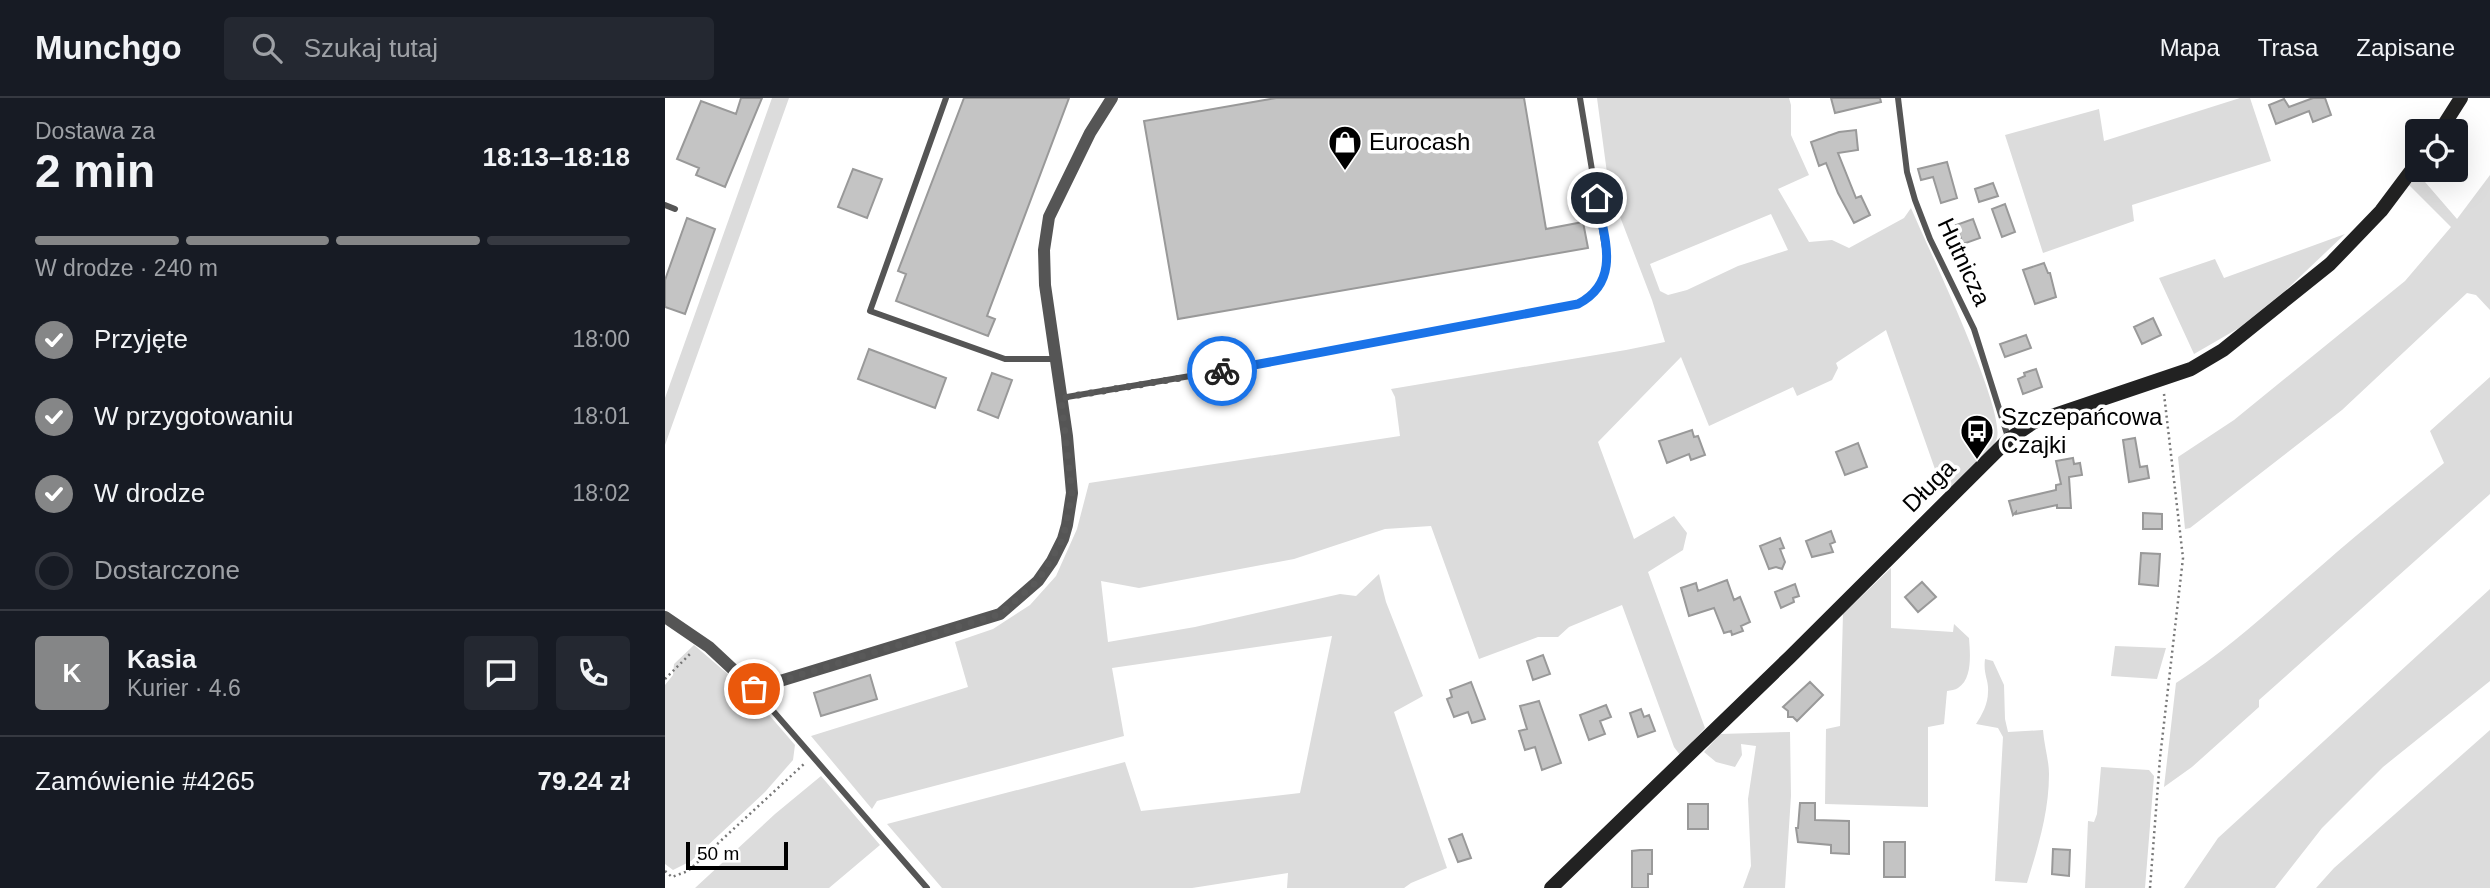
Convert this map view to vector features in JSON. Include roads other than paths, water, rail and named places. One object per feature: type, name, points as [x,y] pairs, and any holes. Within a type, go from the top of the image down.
[{"type":"street","points":[[665,617],[702,642],[754,689],[1000,614],[1038,581],[1063,539],[1072,493],[1045,285],[1044,250],[1049,217],[1090,133],[1112,98]]},
{"type":"street","points":[[2448,119],[2461,98]]},
{"type":"street","name":"Długa","points":[[1551,888],[1790,657],[2009,439],[2034,422],[2191,369],[2223,350],[2330,264],[2381,211],[2405,179]]},
{"type":"lane","points":[[946,98],[870,311],[1005,359],[1056,359]]},
{"type":"lane","points":[[1061,398],[1578,304],[1591,297],[1606,275],[1607,260],[1580,98]]},
{"type":"lane","name":"Hutnicza","points":[[1898,98],[1907,172],[1915,200],[1930,239],[1974,328],[2009,439]]},
{"type":"lane","points":[[665,205],[675,209]]},
{"type":"lane","points":[[754,689],[927,888]]},
{"type":"place","name":"Eurocash","points":[[1345,172]]},
{"type":"place","name":"Szczepańcowa Czajki","points":[[1977,461]]}]
